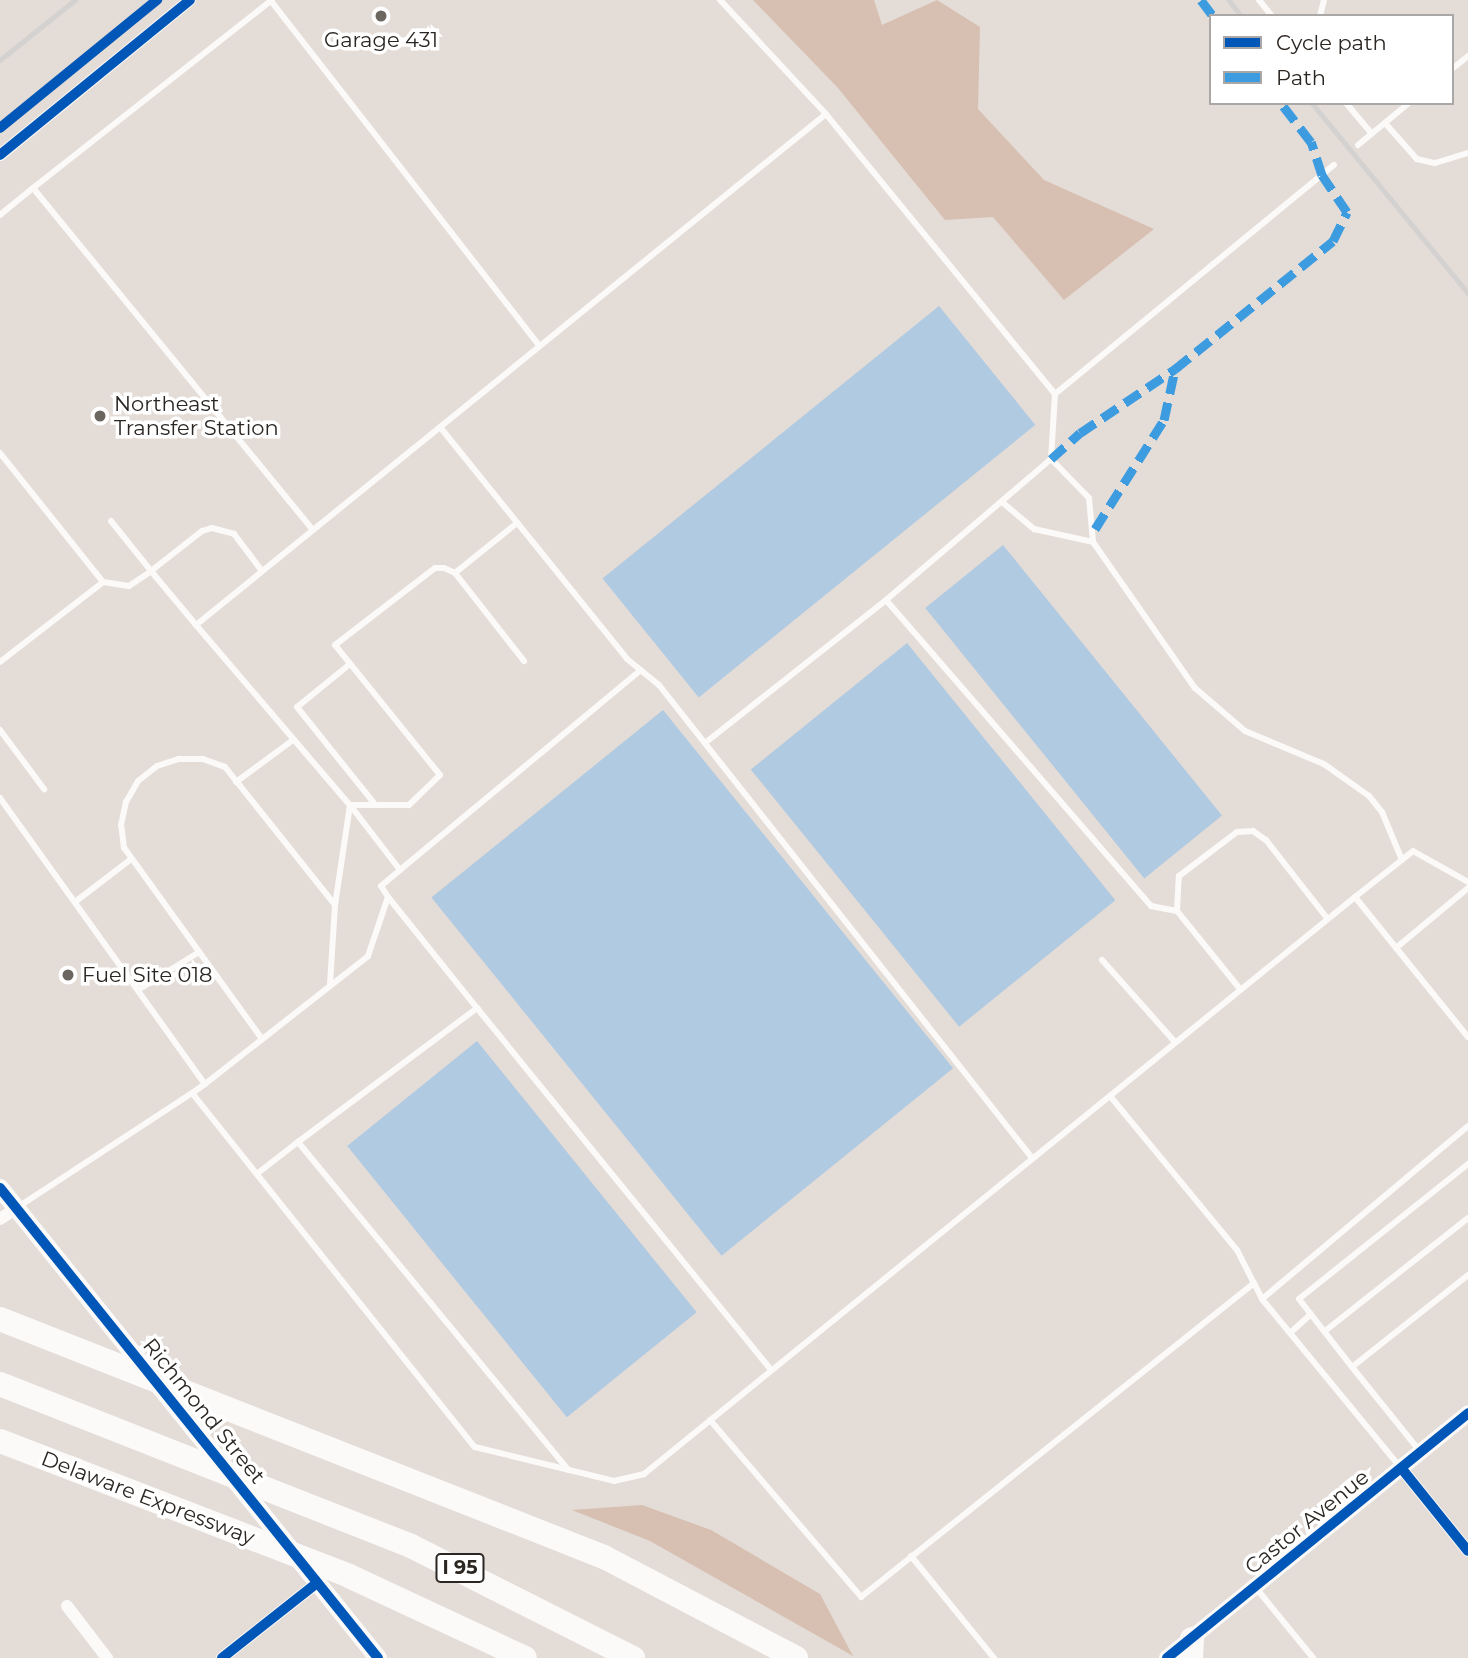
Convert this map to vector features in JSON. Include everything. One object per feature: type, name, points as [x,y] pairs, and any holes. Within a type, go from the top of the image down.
[{"type":"highway","points":[[0,1319],[604,1557],[796,1658]]},
{"type":"highway","name":"I 95","points":[[0,1384],[279,1492],[464,1570],[633,1658]]},
{"type":"highway","name":"Delaware Expressway","points":[[0,1441],[349,1576],[525,1658]]},
{"type":"highway","points":[[0,1453],[127,1491]]},
{"type":"main road","name":"Richmond Street","points":[[0,1188],[378,1658]]},
{"type":"street","points":[[0,155],[190,0]]},
{"type":"street","points":[[0,1219],[17,1208]]},
{"type":"street","name":"Castor Avenue","points":[[1167,1658],[1191,1649],[1256,1588],[1468,1413]]},
{"type":"street","points":[[1402,1469],[1468,1551]]},
{"type":"street","points":[[222,1658],[317,1583]]},
{"type":"street","points":[[67,1606],[107,1658]]},
{"type":"lane","points":[[705,743],[886,600],[1051,459],[1055,394],[826,114],[720,0]]},
{"type":"lane","points":[[1259,0],[1270,14]]},
{"type":"lane","points":[[0,215],[272,1],[540,346]]},
{"type":"lane","points":[[1454,67],[1468,56]]},
{"type":"lane","points":[[1348,105],[1371,134]]},
{"type":"lane","points":[[1358,145],[1407,105]]},
{"type":"lane","points":[[197,625],[826,114]]},
{"type":"lane","points":[[1385,123],[1418,159],[1435,163],[1468,153]]},
{"type":"lane","points":[[1055,394],[1334,165]]},
{"type":"lane","points":[[33,188],[313,530]]},
{"type":"lane","points":[[440,427],[626,659],[660,685],[1032,1158]]},
{"type":"lane","points":[[0,453],[103,582],[129,586],[202,531],[212,528],[234,534],[262,571]]},
{"type":"lane","points":[[1051,459],[1089,498],[1093,542],[1213,707],[1245,731],[1324,764],[1354,784],[1381,812],[1402,860]]},
{"type":"lane","points":[[1002,502],[1034,529],[1093,542]]},
{"type":"lane","points":[[111,521],[350,805],[400,870]]},
{"type":"lane","points":[[455,573],[517,523]]},
{"type":"lane","points":[[350,805],[373,802],[410,805],[440,775],[335,645],[435,568],[455,573],[524,661]]},
{"type":"lane","points":[[0,662],[103,582]]},
{"type":"lane","points":[[886,600],[1152,906],[1177,911],[1240,989]]},
{"type":"lane","points":[[350,664],[297,707],[373,802]]},
{"type":"lane","points":[[641,670],[381,886],[771,1370]]},
{"type":"lane","points":[[0,730],[44,789]]},
{"type":"lane","points":[[236,782],[293,740]]},
{"type":"lane","points":[[262,1039],[124,848],[121,825],[126,802],[138,781],[157,766],[179,759],[203,759],[225,768],[335,905]]},
{"type":"lane","points":[[0,797],[205,1084]]},
{"type":"lane","points":[[330,985],[335,905],[350,805]]},
{"type":"lane","points":[[1177,911],[1179,876],[1245,830],[1266,840],[1327,918]]},
{"type":"lane","points":[[192,1093],[475,1447],[598,1480],[629,1479],[643,1474],[1413,851],[1468,885],[1396,948]]},
{"type":"lane","points":[[75,902],[131,859]]},
{"type":"lane","points":[[17,1208],[205,1084],[368,956],[388,897]]},
{"type":"lane","points":[[1355,897],[1468,1037]]},
{"type":"lane","points":[[138,990],[199,952]]},
{"type":"lane","points":[[1102,960],[1175,1042]]},
{"type":"lane","points":[[258,1173],[477,1008]]},
{"type":"lane","points":[[1110,1096],[1237,1250],[1262,1300],[1402,1469]]},
{"type":"lane","points":[[1262,1300],[1468,1126]]},
{"type":"lane","points":[[298,1142],[569,1471]]},
{"type":"lane","points":[[1420,1452],[1299,1299],[1468,1164]]},
{"type":"lane","points":[[1325,1331],[1468,1218]]},
{"type":"lane","points":[[1352,1367],[1468,1275]]},
{"type":"lane","points":[[710,1420],[861,1597],[1254,1283]]},
{"type":"lane","points":[[1290,1334],[1311,1314]]},
{"type":"lane","points":[[911,1556],[994,1658]]},
{"type":"lane","points":[[1256,1588],[1313,1658]]},
{"type":"shaded area","points":[[753,0],[874,0],[882,25],[937,0],[980,27],[978,109],[1044,180],[1154,229],[1064,300],[993,217],[945,220],[838,88]]},
{"type":"shaded area","points":[[642,1505],[711,1530],[820,1594],[853,1656],[650,1541],[572,1510]]},
{"type":"water","points":[[939,306],[1035,425],[699,697],[602,578]]},
{"type":"water","points":[[1003,545],[1222,815],[1144,878],[925,608]]},
{"type":"water","points":[[907,643],[1115,900],[959,1027],[751,769]]},
{"type":"water","points":[[663,710],[953,1068],[722,1256],[431,898]]},
{"type":"water","points":[[477,1041],[697,1312],[567,1417],[347,1146]]},
{"type":"railway","points":[[0,60],[75,0]]},
{"type":"railway","points":[[1229,0],[1240,14]]},
{"type":"railway","points":[[1314,105],[1468,293]]},
{"type":"marked path","points":[[1201,0],[1212,14]]},
{"type":"marked path","points":[[1051,459],[1080,433],[1175,369],[1333,241],[1347,212],[1322,175],[1311,142],[1283,105]]},
{"type":"marked path","points":[[1095,529],[1164,420],[1175,369]]},
{"type":"cycle path","points":[[0,128],[157,0]]},
{"type":"cycle path","points":[[0,155],[190,0]]},
{"type":"cycle path","points":[[0,1188],[378,1658]]},
{"type":"cycle path","points":[[1167,1658],[1468,1413]]},
{"type":"cycle path","points":[[1402,1469],[1468,1551]]},
{"type":"cycle path","points":[[222,1658],[317,1583]]},
{"type":"place","name":"Garage 431","points":[[381,16]]},
{"type":"place","name":"Northeast Transfer Station","points":[[100,416]]},
{"type":"place","name":"Fuel Site 018","points":[[68,975]]}]
